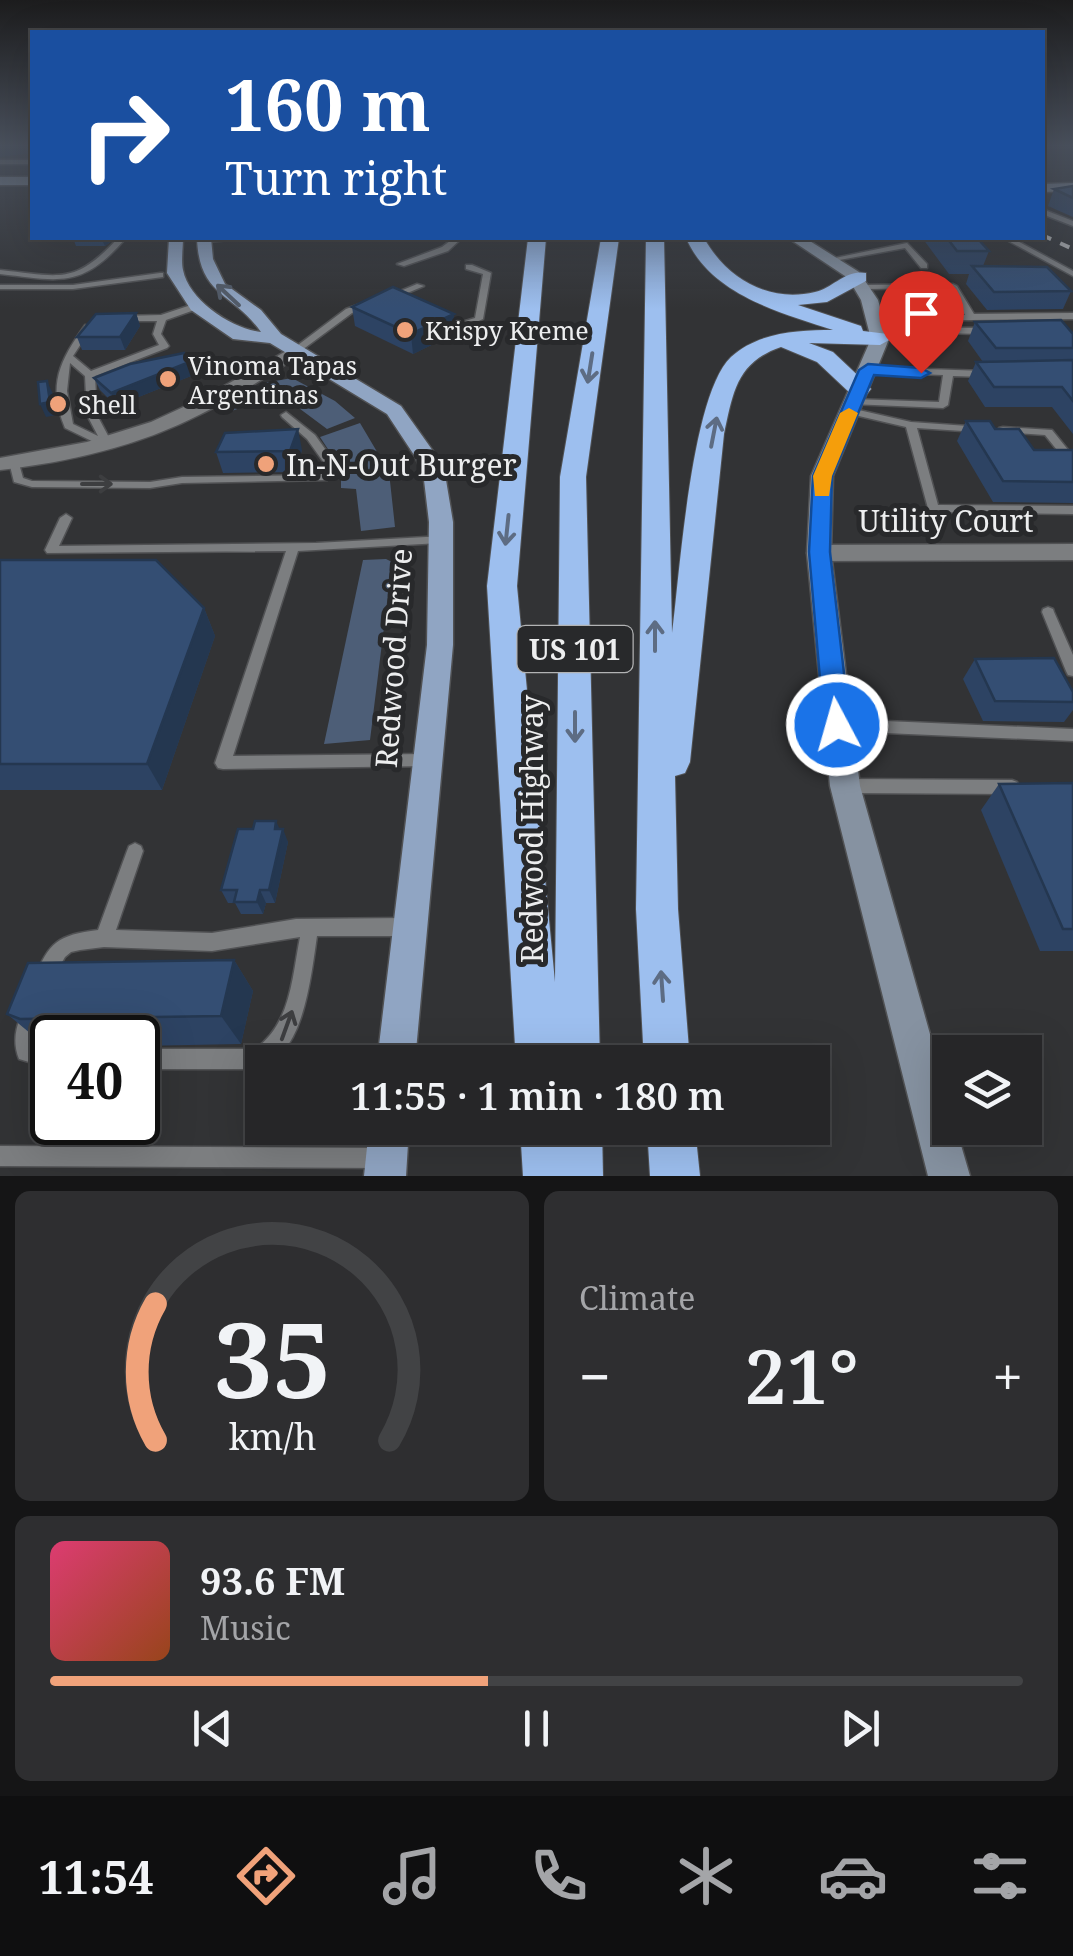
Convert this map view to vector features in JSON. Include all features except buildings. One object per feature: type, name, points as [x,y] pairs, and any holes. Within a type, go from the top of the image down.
[{"type":"highway","points":[[537,240],[502,586],[538,1045]]},
{"type":"highway","name":"Redwood Highway","points":[[577,1045],[574,478],[610,240]]},
{"type":"highway","name":"US 101","points":[[655,240],[657,909],[666,1045]]},
{"type":"highway","points":[[696,240],[710,267],[730,281],[764,296],[879,329]]},
{"type":"highway","points":[[764,296],[820,298],[861,282]]},
{"type":"highway","points":[[657,909],[687,622],[712,434],[725,381],[737,364],[778,341],[879,329]]},
{"type":"highway","points":[[778,341],[826,357],[858,393]]},
{"type":"highway","points":[[545,1145],[548,1176]]},
{"type":"highway","points":[[578,1145],[578,1176]]},
{"type":"highway","points":[[673,1145],[675,1176]]},
{"type":"main road","name":"Redwood Drive","points":[[176,240],[176,273],[197,306],[238,336],[284,344]]},
{"type":"main road","name":"Redwood Drive","points":[[203,240],[207,267],[232,301],[268,324],[284,344],[394,410],[427,458],[435,480],[440,539],[440,645],[398,1045]]},
{"type":"street","points":[[799,240],[834,259],[861,282],[879,329],[858,393],[822,476],[820,552],[845,786],[949,1176]]},
{"type":"street","points":[[7,463],[108,445],[182,416],[284,344]]},
{"type":"street","name":"Utility Court","points":[[820,552],[1073,552]]},
{"type":"lane","points":[[1045,212],[1073,224]]},
{"type":"lane","points":[[0,272],[90,270],[120,240]]},
{"type":"lane","points":[[401,264],[445,249],[456,240]]},
{"type":"lane","points":[[1011,240],[1073,274]]},
{"type":"lane","points":[[834,259],[907,245],[924,266]]},
{"type":"lane","points":[[425,313],[452,325],[477,322],[487,273],[469,266]]},
{"type":"lane","points":[[0,288],[73,287],[160,275]]},
{"type":"lane","points":[[861,282],[953,286],[971,317]]},
{"type":"lane","points":[[284,344],[349,311],[420,286]]},
{"type":"lane","points":[[392,296],[408,305]]},
{"type":"lane","points":[[116,318],[162,318],[197,306]]},
{"type":"lane","points":[[879,329],[971,317],[1073,316]]},
{"type":"lane","points":[[90,375],[164,346],[157,334],[162,318]]},
{"type":"lane","points":[[96,320],[68,356],[62,373],[62,409],[68,426],[108,445]]},
{"type":"lane","points":[[879,329],[1000,332]]},
{"type":"lane","points":[[68,356],[90,375],[92,416],[108,445]]},
{"type":"lane","points":[[858,393],[948,375],[1002,374]]},
{"type":"lane","points":[[858,393],[943,406],[948,375]]},
{"type":"lane","points":[[858,393],[910,425],[1048,432],[1073,463]]},
{"type":"lane","points":[[7,463],[18,480],[32,484],[323,478],[333,467],[311,437],[286,414]]},
{"type":"lane","points":[[910,425],[933,510],[1068,510],[1073,525]]},
{"type":"lane","points":[[66,518],[52,550],[293,547],[440,539]]},
{"type":"lane","points":[[293,547],[223,763],[428,760]]},
{"type":"lane","points":[[1048,612],[1073,671]]},
{"type":"lane","points":[[837,725],[1073,735]]},
{"type":"lane","points":[[845,786],[1033,786]]},
{"type":"lane","points":[[104,938],[135,851]]},
{"type":"lane","points":[[31,1015],[52,956],[64,944],[104,938],[212,942],[310,928],[410,926]]},
{"type":"lane","points":[[160,1058],[258,1058],[271,1052],[288,1034],[310,928]]},
{"type":"lane","points":[[30,1016],[24,1033],[26,1052],[30,1053]]},
{"type":"lane","points":[[0,1156],[387,1154]]},
{"type":"shaded area","points":[[292,378],[335,401],[355,418],[327,429],[280,394],[226,413],[215,410],[264,383]]},
{"type":"shaded area","points":[[360,423],[389,472],[395,527],[361,531],[356,489],[341,488],[341,469],[320,437]]},
{"type":"shaded area","points":[[363,560],[392,562],[370,740],[324,744]]},
{"type":"railway","points":[[1045,236],[1073,249]]},
{"type":"slow traffic","points":[[822,492],[822,476],[849,413]]},
{"type":"place","name":"Krispy Kreme","points":[[405,330]]},
{"type":"place","name":"Vinoma Tapas Argentinas","points":[[168,379]]},
{"type":"place","name":"Shell","points":[[58,404]]},
{"type":"place","name":"In-N-Out Burger","points":[[266,464]]},
{"type":"route","points":[[837,725],[820,552],[822,476],[868,370],[921,373]]}]
